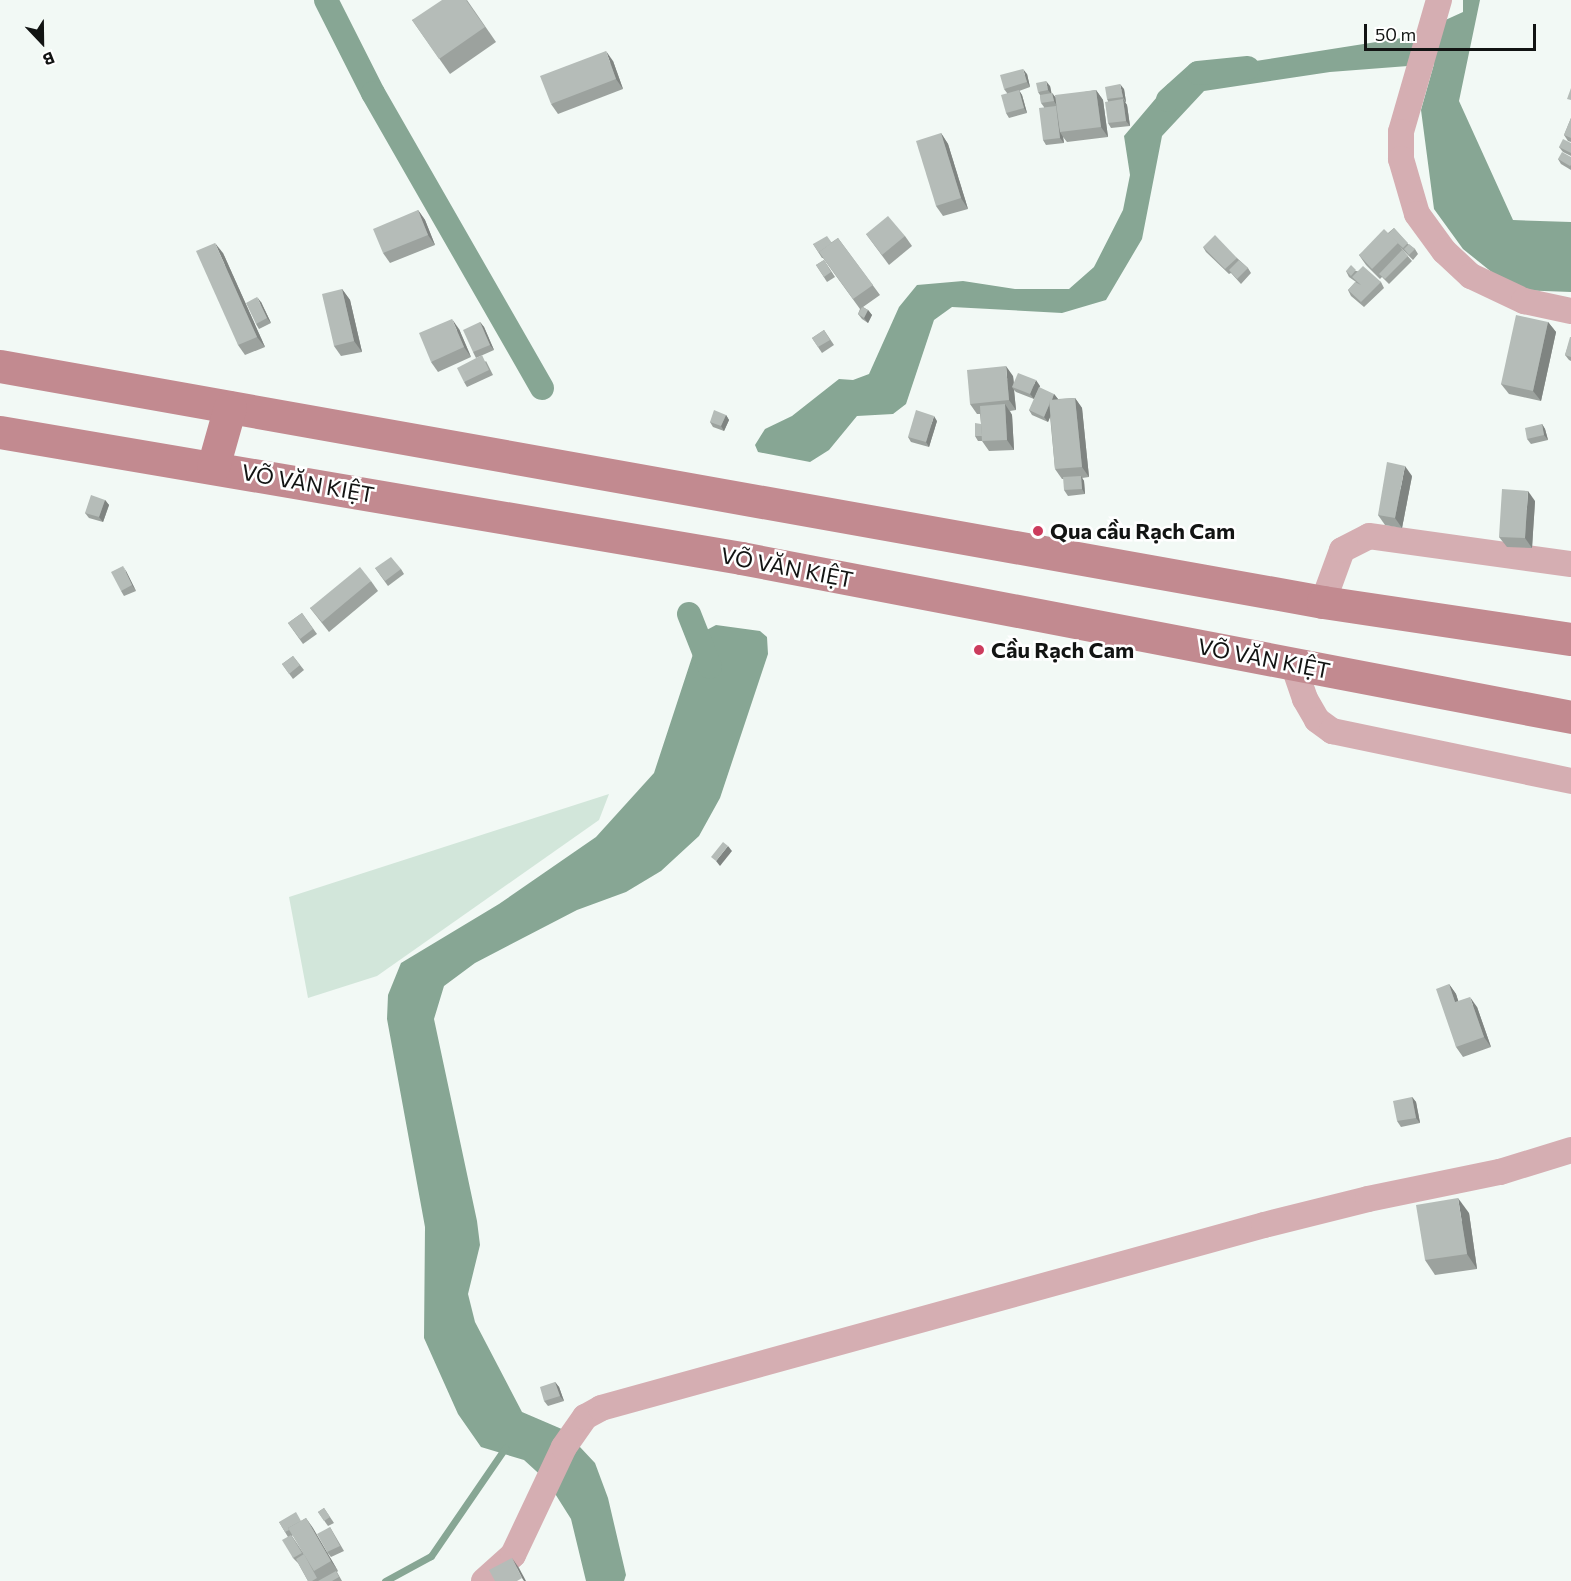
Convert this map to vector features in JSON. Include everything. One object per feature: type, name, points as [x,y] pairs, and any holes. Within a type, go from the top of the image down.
[{"type":"main road","points":[[0,366],[1323,602],[1571,639]]},
{"type":"main road","points":[[213,466],[230,406]]},
{"type":"main road","name":"VÕ VĂN KIỆT","points":[[0,432],[213,466],[741,558],[1571,717]]},
{"type":"street","points":[[1438,8],[1413,81],[1401,132],[1401,159],[1407,186],[1427,231],[1471,276],[1497,292],[1571,311]]},
{"type":"street","points":[[1323,602],[1342,550],[1369,536],[1571,564]]},
{"type":"street","points":[[1293,664],[1305,699],[1317,720],[1332,731],[1571,781]]},
{"type":"street","points":[[484,1581],[513,1555],[545,1486],[577,1426],[592,1413],[619,1403],[1264,1225],[1368,1198],[1500,1172],[1571,1150]]},
{"type":"shaded area","points":[[1463,0],[1480,0],[1459,101],[1513,220],[1571,222],[1571,292],[1514,290],[1463,249],[1434,209],[1421,110],[1434,64],[1330,72],[1204,91],[1162,136],[1142,239],[1106,300],[1062,313],[952,307],[934,320],[906,404],[893,414],[857,416],[829,450],[810,462],[758,452],[755,445],[765,429],[792,416],[839,379],[853,380],[869,374],[899,307],[917,285],[963,281],[1015,289],[1069,289],[1094,267],[1123,210],[1130,175],[1124,136],[1168,84],[1249,62],[1408,37],[1463,12]]},
{"type":"shaded area","points":[[716,625],[760,631],[767,637],[768,654],[720,798],[699,836],[661,871],[626,892],[577,910],[475,963],[444,986],[434,1019],[477,1221],[480,1245],[468,1294],[475,1322],[522,1412],[564,1430],[595,1463],[608,1498],[626,1575],[624,1581],[586,1581],[571,1519],[547,1481],[524,1460],[481,1447],[458,1414],[424,1338],[425,1227],[387,1019],[388,995],[401,963],[499,904],[596,837],[654,773],[697,642],[701,633]]},
{"type":"shaded area","points":[[609,794],[599,820],[377,976],[308,998],[289,897]]},
{"type":"building","points":[[442,0],[466,0],[485,27],[439,59],[412,20]]},
{"type":"building","points":[[606,51],[616,79],[551,104],[540,76]]},
{"type":"building","points":[[1023,69],[1027,82],[1004,89],[1000,75]]},
{"type":"building","points":[[1046,81],[1048,90],[1038,92],[1036,83]]},
{"type":"building","points":[[1120,84],[1123,97],[1107,99],[1105,87]]},
{"type":"building","points":[[1571,88],[1571,100],[1567,99]]},
{"type":"building","points":[[1019,90],[1024,108],[1006,113],[1001,95]]},
{"type":"building","points":[[1096,90],[1101,127],[1060,132],[1055,95]]},
{"type":"building","points":[[1052,93],[1054,101],[1041,103],[1040,95]]},
{"type":"building","points":[[1123,99],[1126,121],[1108,123],[1105,102]]},
{"type":"building","points":[[1056,106],[1060,138],[1043,140],[1039,108]]},
{"type":"building","points":[[1571,118],[1571,138],[1564,135]]},
{"type":"building","points":[[941,133],[961,198],[936,206],[916,141]]},
{"type":"building","points":[[1563,139],[1571,143],[1571,153],[1559,147]]},
{"type":"building","points":[[1562,152],[1571,157],[1570,166],[1558,159]]},
{"type":"building","points":[[418,210],[428,235],[383,253],[373,229]]},
{"type":"building","points":[[888,216],[905,236],[882,255],[866,234]]},
{"type":"building","points":[[1394,228],[1408,243],[1403,248],[1388,234]]},
{"type":"building","points":[[1384,229],[1398,243],[1372,269],[1359,255]]},
{"type":"building","points":[[1215,235],[1237,258],[1225,269],[1203,247]]},
{"type":"building","points":[[827,236],[832,243],[819,253],[813,244]]},
{"type":"building","points":[[838,238],[873,285],[853,299],[819,252]]},
{"type":"building","points":[[215,243],[257,337],[238,345],[196,251]]},
{"type":"building","points":[[1409,244],[1415,249],[1409,255],[1404,249]]},
{"type":"building","points":[[1402,250],[1408,256],[1385,279],[1379,274]]},
{"type":"building","points":[[824,260],[831,272],[824,277],[816,265]]},
{"type":"building","points":[[1239,260],[1248,268],[1237,279],[1229,270]]},
{"type":"building","points":[[1351,265],[1356,270],[1351,276],[1346,271]]},
{"type":"building","points":[[1363,266],[1381,282],[1361,302],[1348,290],[1355,282],[1361,285],[1352,277]]},
{"type":"building","points":[[342,289],[354,341],[334,346],[322,294]]},
{"type":"building","points":[[257,297],[267,318],[256,324],[246,303]]},
{"type":"building","points":[[862,307],[868,310],[864,318],[858,314]]},
{"type":"building","points":[[1516,315],[1548,322],[1533,391],[1501,384]]},
{"type":"building","points":[[452,319],[464,347],[431,362],[419,333]]},
{"type":"building","points":[[480,322],[490,345],[473,352],[463,330]]},
{"type":"building","points":[[824,330],[830,340],[818,347],[812,338]]},
{"type":"building","points":[[1571,337],[1571,357],[1565,355]]},
{"type":"building","points":[[482,355],[489,370],[464,382],[457,368]]},
{"type":"building","points":[[1006,366],[1009,400],[970,404],[967,370]]},
{"type":"building","points":[[1018,373],[1036,380],[1030,394],[1012,387]]},
{"type":"building","points":[[1039,387],[1054,394],[1052,400],[1049,400],[1044,417],[1029,410]]},
{"type":"building","points":[[1075,398],[1082,467],[1055,469],[1049,400]]},
{"type":"building","points":[[1005,404],[1007,440],[982,441],[980,406]]},
{"type":"building","points":[[714,410],[726,415],[721,426],[710,422]]},
{"type":"building","points":[[916,410],[934,416],[926,442],[908,437]]},
{"type":"building","points":[[975,423],[981,424],[982,436],[975,436]]},
{"type":"building","points":[[1542,424],[1544,435],[1527,439],[1525,428]]},
{"type":"building","points":[[1387,462],[1405,466],[1395,518],[1378,515]]},
{"type":"building","points":[[1081,476],[1082,489],[1064,490],[1063,477]]},
{"type":"building","points":[[1502,489],[1528,491],[1525,538],[1499,537]]},
{"type":"building","points":[[91,495],[105,500],[99,517],[85,513]]},
{"type":"building","points":[[391,557],[401,569],[385,581],[375,568]]},
{"type":"building","points":[[123,566],[132,585],[121,591],[111,572]]},
{"type":"building","points":[[360,567],[371,581],[322,622],[310,608]]},
{"type":"building","points":[[302,613],[313,629],[300,639],[288,623]]},
{"type":"building","points":[[293,656],[300,665],[289,674],[282,664]]},
{"type":"building","points":[[723,842],[728,846],[716,861],[711,857]]},
{"type":"building","points":[[1449,984],[1455,1002],[1470,997],[1484,1037],[1456,1047],[1436,989]]},
{"type":"building","points":[[1412,1097],[1416,1118],[1397,1121],[1393,1101]]},
{"type":"building","points":[[1458,1198],[1467,1254],[1425,1260],[1416,1205]]},
{"type":"building","points":[[555,1382],[560,1396],[544,1401],[540,1387]]},
{"type":"building","points":[[324,1508],[330,1517],[324,1521],[318,1512]]},
{"type":"building","points":[[296,1512],[301,1521],[285,1532],[279,1522]]},
{"type":"building","points":[[306,1518],[331,1561],[314,1571],[288,1528]]},
{"type":"building","points":[[330,1527],[340,1546],[327,1552],[317,1534]]},
{"type":"building","points":[[291,1535],[302,1553],[293,1558],[282,1540]]},
{"type":"building","points":[[304,1554],[317,1578],[312,1581],[308,1581],[296,1559]]},
{"type":"building","points":[[512,1558],[522,1578],[517,1581],[495,1581],[489,1570]]},
{"type":"building","points":[[336,1571],[339,1577],[332,1581],[318,1581]]},
{"type":"waterway","points":[[326,0],[373,93],[542,388]]},
{"type":"waterway","points":[[1168,100],[1198,73],[1248,68]]},
{"type":"waterway","points":[[689,614],[710,667]]},
{"type":"waterway","points":[[385,1581],[431,1556],[505,1448]]},
{"type":"place","name":"Qua cầu Rạch Cam","points":[[1038,531]]},
{"type":"place","name":"Cầu Rạch Cam","points":[[979,650]]}]
